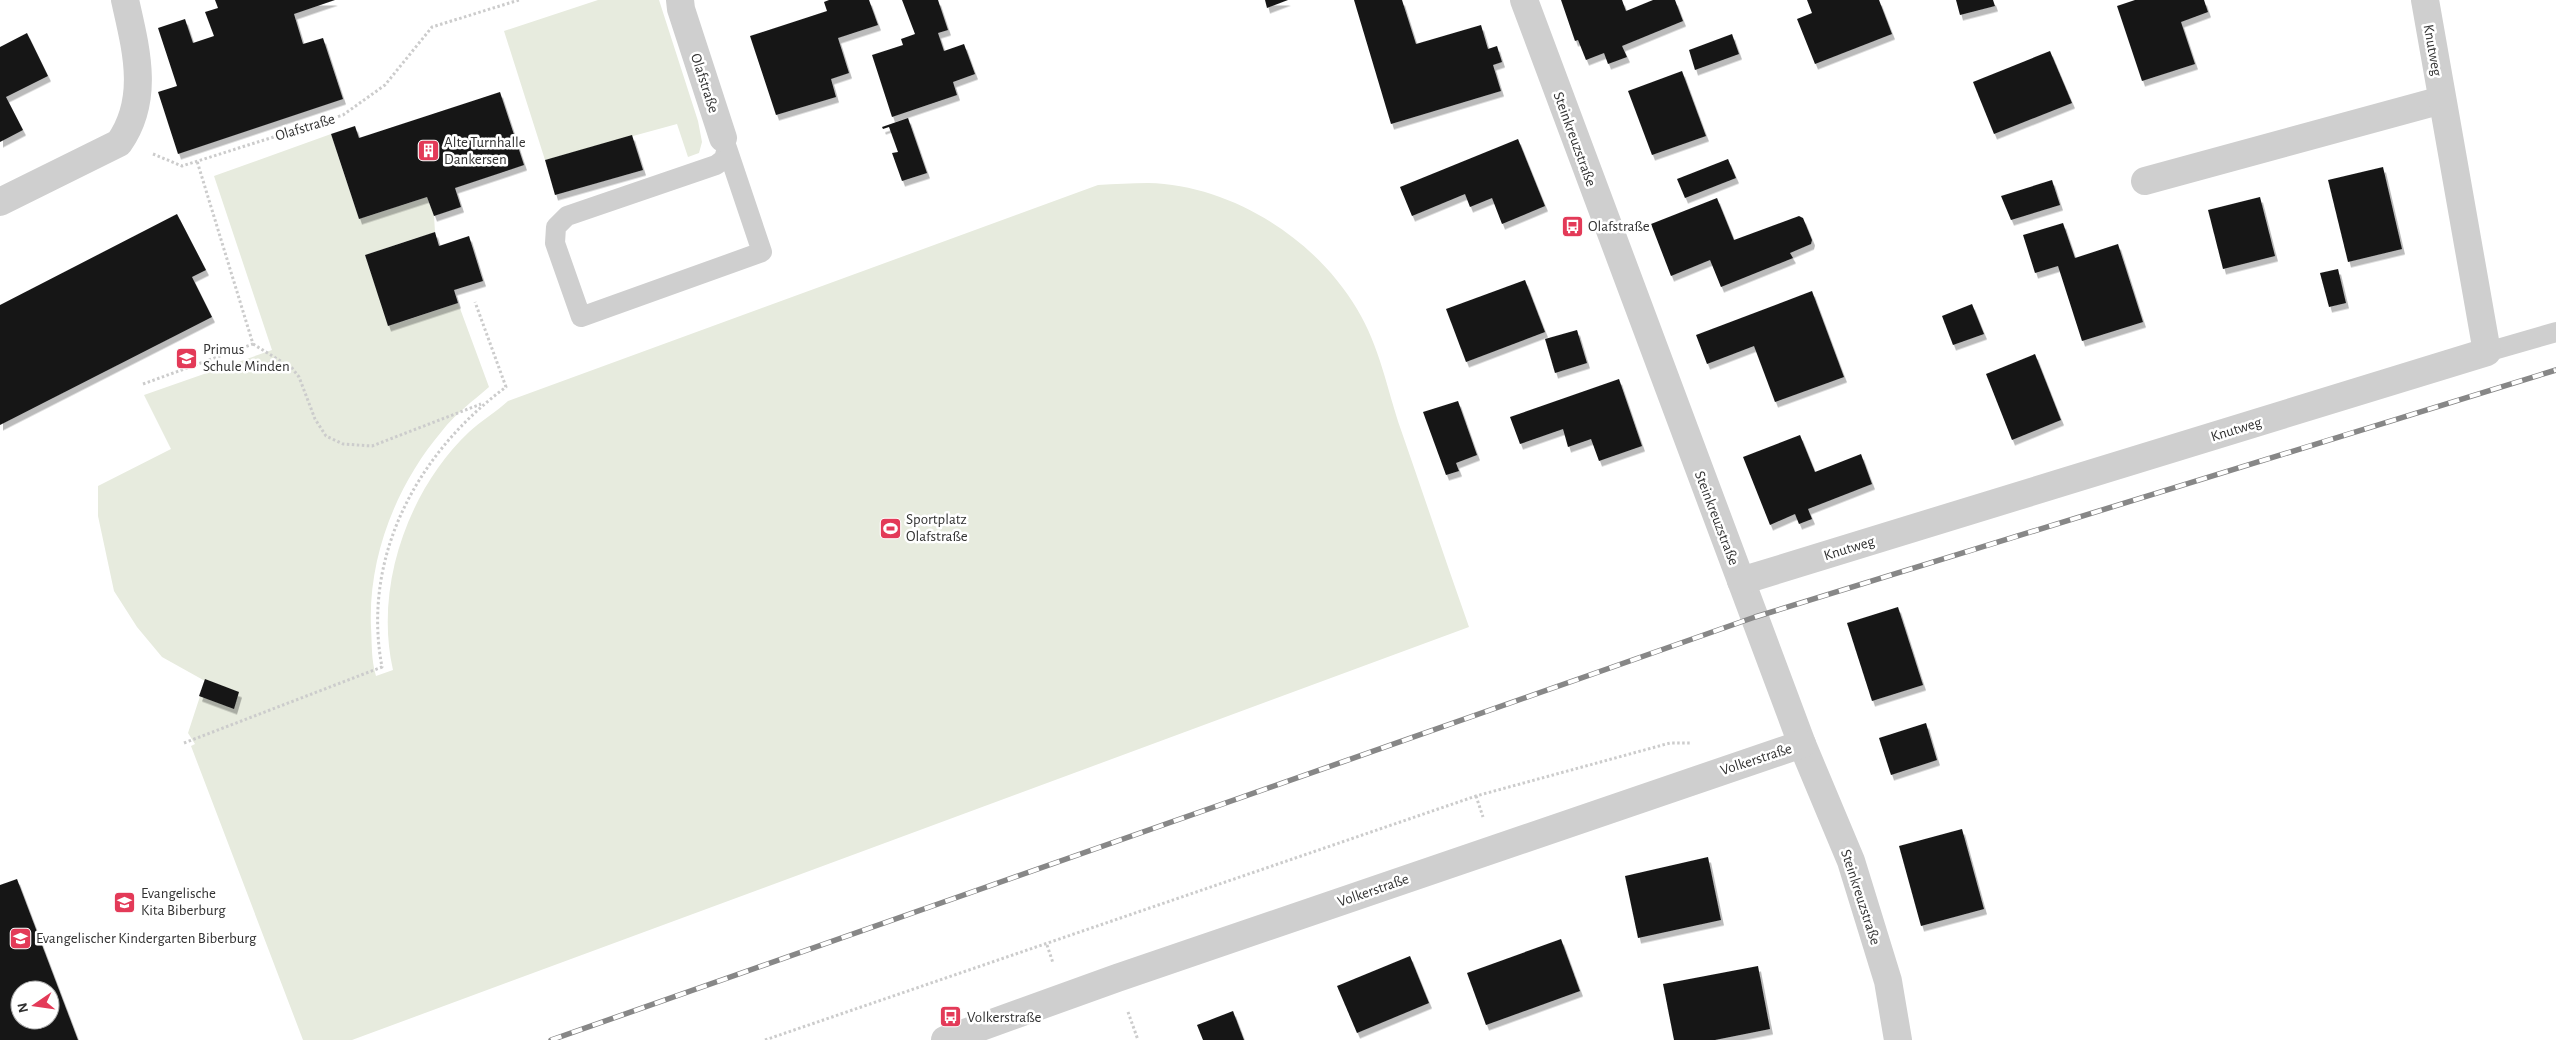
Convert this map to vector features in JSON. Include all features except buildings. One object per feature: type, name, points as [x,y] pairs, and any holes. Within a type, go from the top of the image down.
[{"type":"street","points":[[0,202],[119,143],[128,130],[136,112],[138,82],[134,44],[125,0]]},
{"type":"street","name":"Olafstraße","points":[[680,0],[681,9],[725,143]]},
{"type":"street","name":"Steinkreuzstraße","points":[[1524,0],[1802,744],[1851,860],[1888,981],[1898,1040]]},
{"type":"street","name":"Knutweg","points":[[1741,581],[2487,352],[2425,0]]},
{"type":"street","points":[[2145,181],[2442,100]]},
{"type":"street","name":"Volkerstraße","points":[[945,1040],[1065,996],[1802,744]]},
{"type":"lane","points":[[725,143],[762,252],[581,317],[556,243],[556,227],[567,216],[716,165],[724,159],[725,143]]},
{"type":"lane","points":[[2487,352],[2556,332]]},
{"type":"path","name":"Olafstraße","points":[[119,143],[162,157],[182,166],[343,116],[385,85],[432,27],[519,0]]},
{"type":"path","points":[[197,161],[253,344],[292,368],[299,377],[314,419],[326,436],[343,444],[372,446],[484,403]]},
{"type":"path","points":[[184,743],[382,667],[378,648],[378,598],[394,529],[421,474],[444,443],[484,403],[506,387],[475,302]]},
{"type":"path","points":[[142,384],[253,344]]},
{"type":"path","points":[[765,1040],[1476,796],[1670,742],[1722,744],[1737,765]]},
{"type":"shaded area","points":[[598,0],[659,0],[698,121],[702,142],[699,153],[688,157],[677,124],[545,160],[504,31]]},
{"type":"shaded area","points":[[331,134],[359,219],[427,197],[434,216],[435,232],[365,255],[389,326],[458,303],[489,387],[453,419],[426,452],[412,474],[388,522],[374,574],[371,600],[372,651],[376,676],[393,670],[388,638],[388,606],[401,542],[413,511],[447,455],[469,432],[508,401],[1098,185],[1148,183],[1179,186],[1210,194],[1240,205],[1268,220],[1294,238],[1339,283],[1357,309],[1372,338],[1401,430],[1469,627],[352,1040],[303,1040],[191,746],[195,744],[188,733],[205,681],[162,657],[137,627],[114,591],[98,516],[98,486],[171,449],[144,395],[272,350],[214,176]]},
{"type":"railway","points":[[551,1040],[1755,617],[2556,370]]},
{"type":"place","name":"Alte Turnhalle Dankersen","points":[[428,151]]},
{"type":"place","name":"Olafstraße","points":[[1572,226]]},
{"type":"place","name":"Primus Schule Minden","points":[[187,358]]},
{"type":"place","name":"Sportplatz Olafstraße","points":[[890,528]]},
{"type":"place","name":"Evangelische Kita Biberburg","points":[[125,902]]},
{"type":"place","name":"Evangelischer Kindergarten Biberburg","points":[[20,938]]},
{"type":"place","name":"Volkerstraße","points":[[951,1017]]}]
